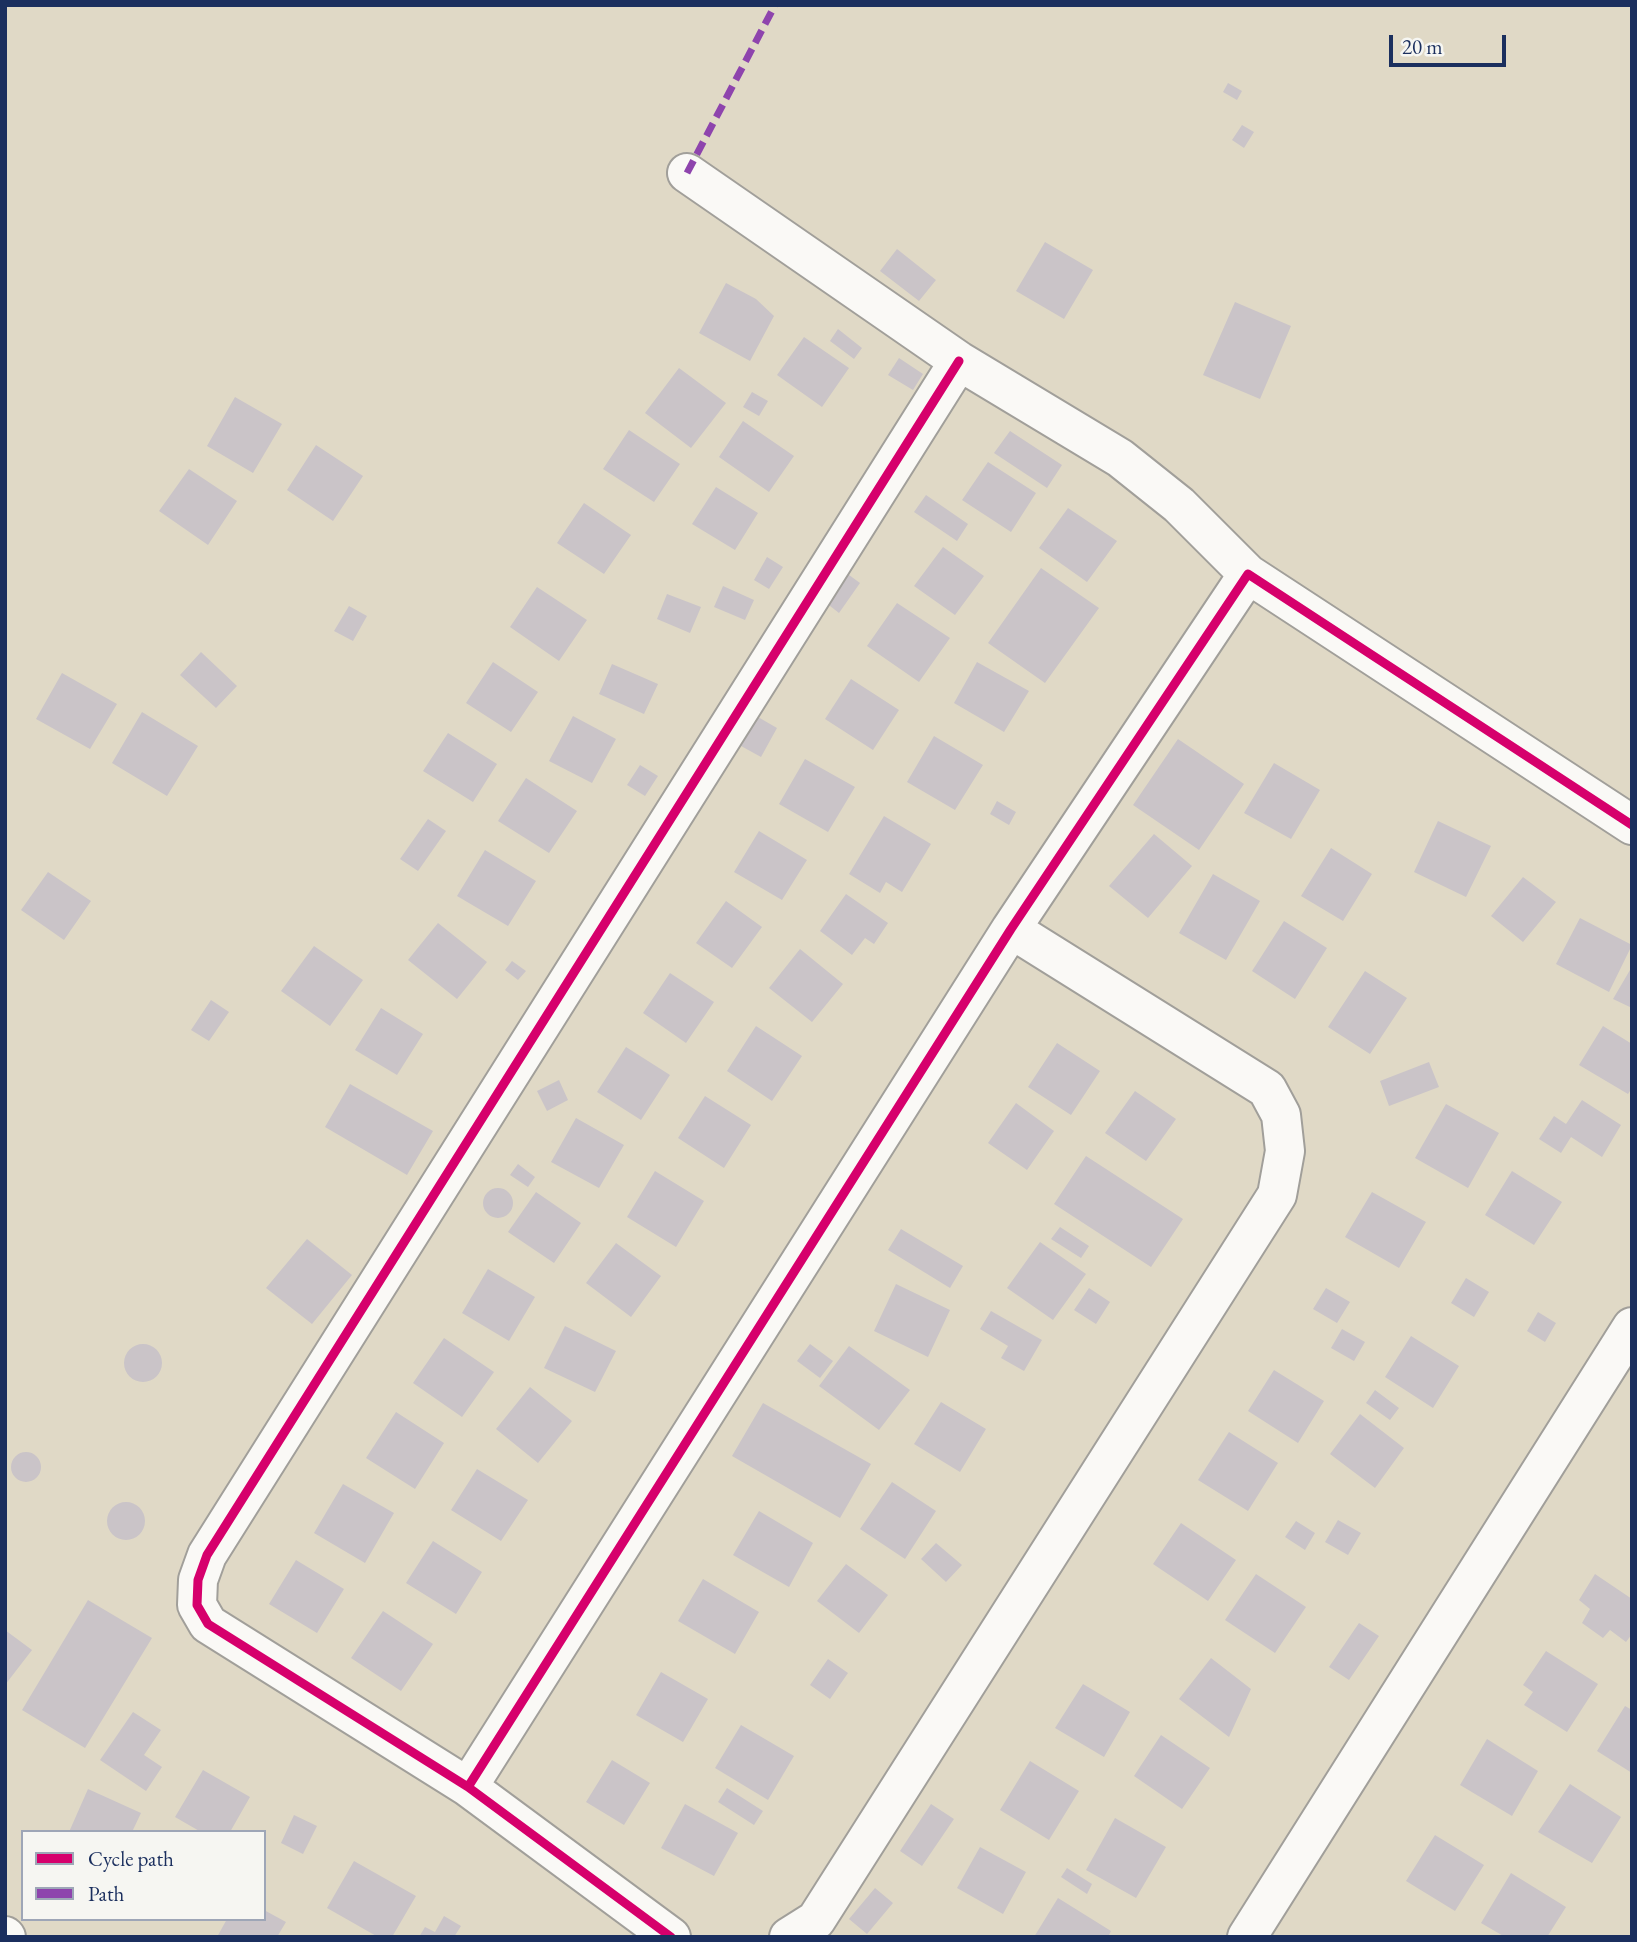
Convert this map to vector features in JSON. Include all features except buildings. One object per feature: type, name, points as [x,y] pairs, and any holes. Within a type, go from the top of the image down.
[{"type":"street","points":[[687,173],[958,361],[1120,458],[1179,505],[1248,574],[1632,825]]},
{"type":"street","points":[[671,1937],[468,1787],[208,1623],[197,1605],[198,1580],[207,1556],[958,361]]},
{"type":"street","points":[[468,1787],[1011,929],[1248,574]]},
{"type":"street","points":[[789,1937],[816,1920],[1277,1195],[1285,1151],[1281,1115],[1267,1089],[1011,929]]},
{"type":"street","points":[[1247,1937],[1632,1327]]},
{"type":"marked path","points":[[687,173],[775,5]]},
{"type":"cycle path","points":[[468,1787],[208,1624],[197,1605],[198,1580],[207,1555],[959,361]]},
{"type":"cycle path","points":[[671,1937],[468,1787],[1011,929],[1248,574],[1632,825]]}]
